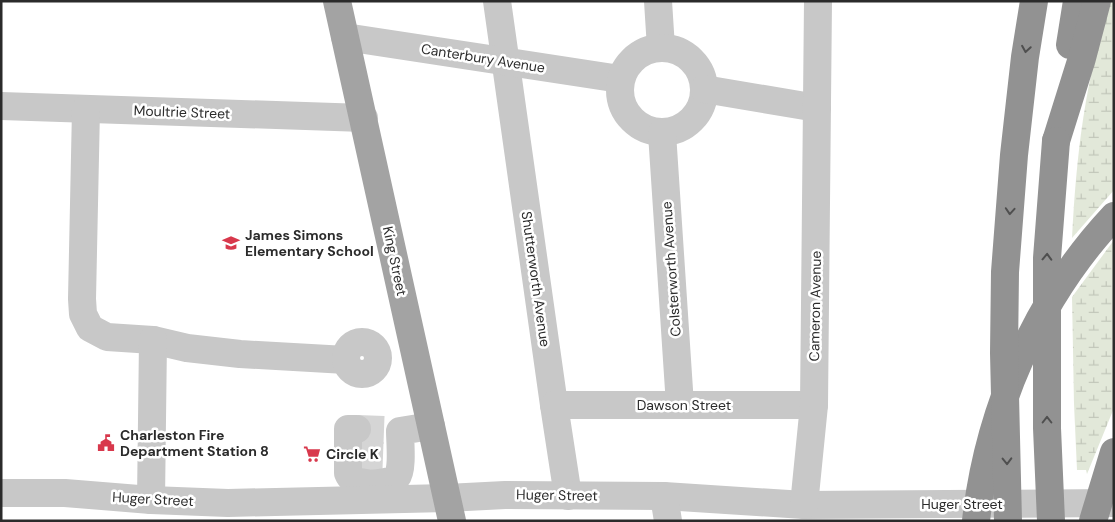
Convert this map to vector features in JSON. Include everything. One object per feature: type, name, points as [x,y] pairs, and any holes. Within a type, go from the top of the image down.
[{"type":"highway","points":[[1008,521],[1004,362],[1005,272],[1014,155],[1025,57],[1034,1]]},
{"type":"highway","points":[[1051,521],[1047,428],[1046,258],[1056,141],[1077,1]]},
{"type":"highway","points":[[1056,141],[1098,1]]},
{"type":"highway","points":[[976,521],[987,456],[1014,371],[1067,274],[1114,216]]},
{"type":"highway","points":[[1093,521],[1114,452]]},
{"type":"main road","name":"King Street","points":[[337,1],[450,510]]},
{"type":"street","name":"Shutterworth Avenue","points":[[497,1],[568,496]]},
{"type":"street","points":[[658,1],[661,48]]},
{"type":"street","name":"Cameron Avenue","points":[[804,505],[814,406],[818,1]]},
{"type":"street","name":"Canterbury Avenue","points":[[345,37],[620,79]]},
{"type":"street","points":[[661,48],[668,48],[682,53],[698,68],[704,89],[704,97],[695,117],[684,127],[662,133],[641,127],[625,112],[619,91],[620,79],[624,70],[640,54],[661,48]]},
{"type":"street","points":[[704,89],[817,108]]},
{"type":"street","name":"Moultrie Street","points":[[1,106],[364,118]]},
{"type":"street","points":[[86,109],[83,314],[90,328],[107,337],[153,340],[186,348],[240,354],[346,360]]},
{"type":"street","name":"Colsterworth Avenue","points":[[662,133],[680,405]]},
{"type":"street","points":[[151,500],[153,340]]},
{"type":"street","name":"Dawson Street","points":[[554,405],[814,406]]},
{"type":"street","points":[[354,446],[348,473],[360,491],[391,482],[397,478],[400,472],[392,443],[431,426]]},
{"type":"street","name":"Huger Street","points":[[1,493],[65,493],[151,500],[228,512],[360,491],[450,510],[505,495],[568,496],[666,508],[804,505],[880,513],[1114,503]]},
{"type":"green space","points":[[1111,1],[1114,1],[1114,190],[1072,238],[1083,118],[1094,59]]},
{"type":"green space","points":[[1114,240],[1114,408],[1087,474],[1086,470],[1077,470],[1072,297]]},
{"type":"tunnel","points":[[357,429],[384,430]]},
{"type":"tunnel","points":[[356,455],[383,456]]},
{"type":"place","name":"James Simons Elementary School","points":[[231,243]]},
{"type":"place","name":"Charleston Fire Department Station 8","points":[[106,443]]},
{"type":"place","name":"Circle K","points":[[312,454]]}]
